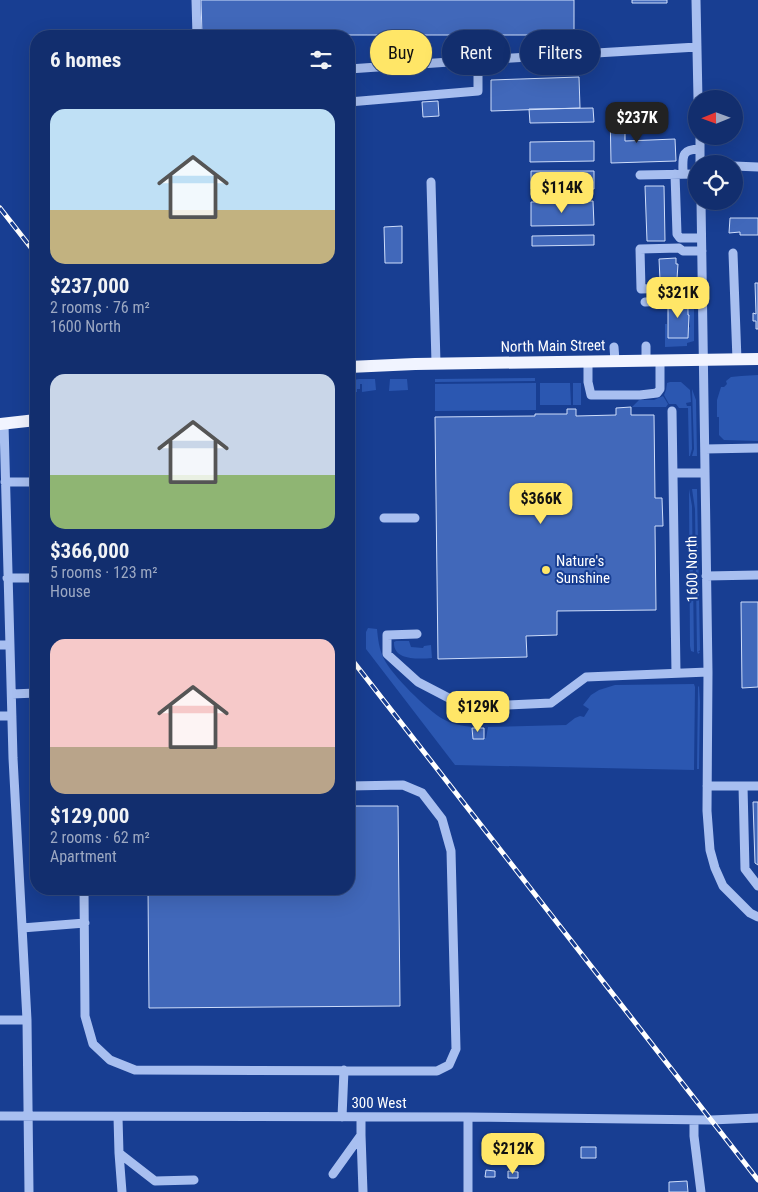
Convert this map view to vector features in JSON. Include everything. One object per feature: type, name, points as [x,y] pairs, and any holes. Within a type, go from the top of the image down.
[{"type":"main road","name":"North Main Street","points":[[355,367],[436,363],[758,360]]},
{"type":"main road","points":[[2,424],[30,421]]},
{"type":"street","points":[[196,0],[196,30]]},
{"type":"street","points":[[696,0],[698,90]]},
{"type":"street","points":[[510,58],[697,47]]},
{"type":"street","points":[[355,68],[442,62]]},
{"type":"street","points":[[355,101],[478,91],[478,75]]},
{"type":"street","points":[[700,145],[700,155]]},
{"type":"street","points":[[700,149],[690,149],[683,156],[679,174],[677,234],[680,238],[701,238]]},
{"type":"street","points":[[743,166],[758,167]]},
{"type":"street","points":[[640,175],[688,174]]},
{"type":"street","points":[[431,182],[436,363]]},
{"type":"street","name":"1600 North","points":[[701,210],[708,672],[707,786],[710,850],[715,868],[724,886],[750,913],[758,917]]},
{"type":"street","points":[[702,251],[683,251],[679,248],[640,249],[641,288],[703,287]]},
{"type":"street","points":[[733,253],[737,360]]},
{"type":"street","points":[[680,301],[703,300]]},
{"type":"street","points":[[645,302],[668,301]]},
{"type":"street","points":[[646,346],[646,361]]},
{"type":"street","points":[[614,347],[614,361]]},
{"type":"street","points":[[588,362],[588,382],[591,395],[640,395],[657,393],[660,389],[660,361]]},
{"type":"street","points":[[672,411],[676,673]]},
{"type":"street","points":[[2,424],[5,482],[3,528],[7,578],[4,599],[10,645],[27,1020],[29,1192]]},
{"type":"street","points":[[705,449],[758,448]]},
{"type":"street","points":[[673,473],[704,473]]},
{"type":"street","points":[[5,482],[30,482]]},
{"type":"street","points":[[384,518],[415,518]]},
{"type":"street","points":[[706,576],[758,575]]},
{"type":"street","points":[[7,578],[30,578]]},
{"type":"street","points":[[416,634],[387,635],[387,654],[418,682],[466,707],[551,703],[586,677],[708,672]]},
{"type":"street","points":[[0,645],[10,645]]},
{"type":"street","points":[[12,694],[30,693]]},
{"type":"street","points":[[0,716],[12,716]]},
{"type":"street","points":[[84,895],[85,1016],[94,1044],[110,1060],[135,1070],[437,1071],[449,1065],[456,1049],[451,851],[442,820],[422,793],[403,785],[355,786]]},
{"type":"street","points":[[707,786],[758,786]]},
{"type":"street","points":[[743,786],[745,869],[758,886]]},
{"type":"street","points":[[22,928],[84,923]]},
{"type":"street","points":[[0,1020],[27,1020]]},
{"type":"street","points":[[342,1117],[344,1070]]},
{"type":"street","name":"300 West","points":[[0,1116],[468,1117],[694,1120],[758,1118]]},
{"type":"street","points":[[118,1117],[122,1192]]},
{"type":"street","points":[[361,1117],[363,1192]]},
{"type":"street","points":[[468,1117],[468,1192]]},
{"type":"street","points":[[694,1120],[694,1136],[701,1192]]},
{"type":"street","points":[[333,1174],[361,1135]]},
{"type":"street","points":[[119,1153],[154,1181],[194,1180]]},
{"type":"street","points":[[154,1181],[155,1192]]},
{"type":"shaded area","points":[[688,307],[694,307],[694,341],[687,343],[687,346],[665,347],[665,324],[667,324],[668,338],[688,338],[688,328],[690,327]]},
{"type":"shaded area","points":[[758,375],[758,441],[724,440],[719,435],[719,417],[717,417],[717,400],[721,387],[727,384],[726,381],[731,377]]},
{"type":"shaded area","points":[[535,378],[535,381],[435,382],[435,379]]},
{"type":"shaded area","points":[[375,379],[376,390],[362,392],[362,384],[360,384],[360,389],[357,389],[357,392],[355,392],[355,380]]},
{"type":"shaded area","points":[[390,379],[407,379],[408,390],[389,391]]},
{"type":"shaded area","points":[[681,382],[690,390],[691,402],[686,403],[687,406],[691,406],[692,449],[690,456],[688,408],[679,408],[676,404],[669,404],[664,395],[667,383]]},
{"type":"shaded area","points":[[536,383],[536,410],[435,411],[435,384]]},
{"type":"shaded area","points":[[540,383],[570,383],[571,405],[540,405]]},
{"type":"shaded area","points":[[573,383],[581,383],[581,405],[573,405]]},
{"type":"shaded area","points":[[692,389],[696,400],[697,456],[692,456],[694,449]]},
{"type":"shaded area","points":[[663,396],[668,404],[666,407],[632,407],[639,400],[654,400]]},
{"type":"shaded area","points":[[689,489],[692,506],[694,652],[691,651],[690,646]]},
{"type":"shaded area","points":[[692,489],[697,489],[700,650],[698,654],[695,509]]},
{"type":"shaded area","points":[[368,628],[377,629],[384,659],[402,682],[436,715],[450,722],[472,727],[473,739],[486,738],[488,727],[566,725],[575,718],[584,717],[589,709],[583,705],[591,695],[599,690],[615,685],[694,684],[694,770],[455,765],[366,649],[366,632]]},
{"type":"shaded area","points":[[409,641],[411,647],[423,648],[424,646],[431,645],[432,658],[408,658],[402,656],[395,648],[394,642]]},
{"type":"shaded area","points":[[698,687],[699,769],[697,769]]},
{"type":"building","points":[[201,0],[574,0],[574,30],[520,30],[520,35],[510,35],[510,30],[442,30],[442,35],[432,35],[432,30],[370,30],[370,35],[355,35],[355,30],[202,30]]},
{"type":"building","points":[[632,0],[667,0],[667,3],[632,3]]},
{"type":"building","points":[[579,77],[580,108],[491,111],[491,80]]},
{"type":"building","points":[[438,101],[439,116],[423,117],[422,102]]},
{"type":"building","points":[[610,107],[625,107],[625,141],[675,139],[676,161],[611,163]]},
{"type":"building","points":[[593,108],[594,122],[530,123],[529,109]]},
{"type":"building","points":[[594,141],[594,161],[530,162],[530,142]]},
{"type":"building","points":[[531,171],[594,171],[594,189],[531,189]]},
{"type":"building","points":[[645,186],[664,186],[665,241],[647,241]]},
{"type":"building","points":[[593,201],[594,225],[531,226],[531,202]]},
{"type":"building","points":[[730,218],[758,218],[758,235],[740,235],[740,232],[729,233]]},
{"type":"building","points":[[402,226],[402,263],[385,263],[384,227]]},
{"type":"building","points":[[594,235],[594,245],[532,246],[532,236]]},
{"type":"building","points":[[676,258],[676,264],[678,264],[677,279],[660,280],[659,259]]},
{"type":"building","points":[[755,283],[758,283],[758,329],[756,329],[756,321],[753,321],[753,313],[756,314]]},
{"type":"building","points":[[668,296],[680,296],[680,306],[688,306],[688,338],[668,338]]},
{"type":"building","name":"Nature's Sunshine","points":[[631,407],[631,415],[654,415],[655,498],[662,498],[663,526],[655,526],[656,610],[557,611],[557,635],[526,636],[527,657],[438,659],[435,417],[535,416],[535,414],[567,414],[567,409],[576,409],[576,416],[616,415],[616,408]]},
{"type":"building","points":[[741,602],[758,602],[758,687],[742,688]]},
{"type":"building","points":[[472,728],[484,728],[484,739],[473,739]]},
{"type":"building","points":[[753,802],[758,802],[758,865],[755,863]]},
{"type":"building","points":[[355,806],[398,806],[400,1006],[149,1008],[148,895],[355,895]]},
{"type":"building","points":[[506,1143],[515,1143],[515,1149],[506,1149]]},
{"type":"building","points":[[581,1147],[596,1147],[596,1158],[581,1158]]},
{"type":"building","points":[[486,1170],[495,1171],[495,1177],[485,1177]]},
{"type":"building","points":[[508,1171],[518,1172],[518,1178],[508,1178]]},
{"type":"building","points":[[687,1181],[688,1192],[669,1192],[669,1182]]},
{"type":"railway","points":[[0,208],[30,246]]},
{"type":"railway","points":[[355,664],[758,1180]]},
{"type":"place","name":"Nature's Sunshine","points":[[546,570]]}]
